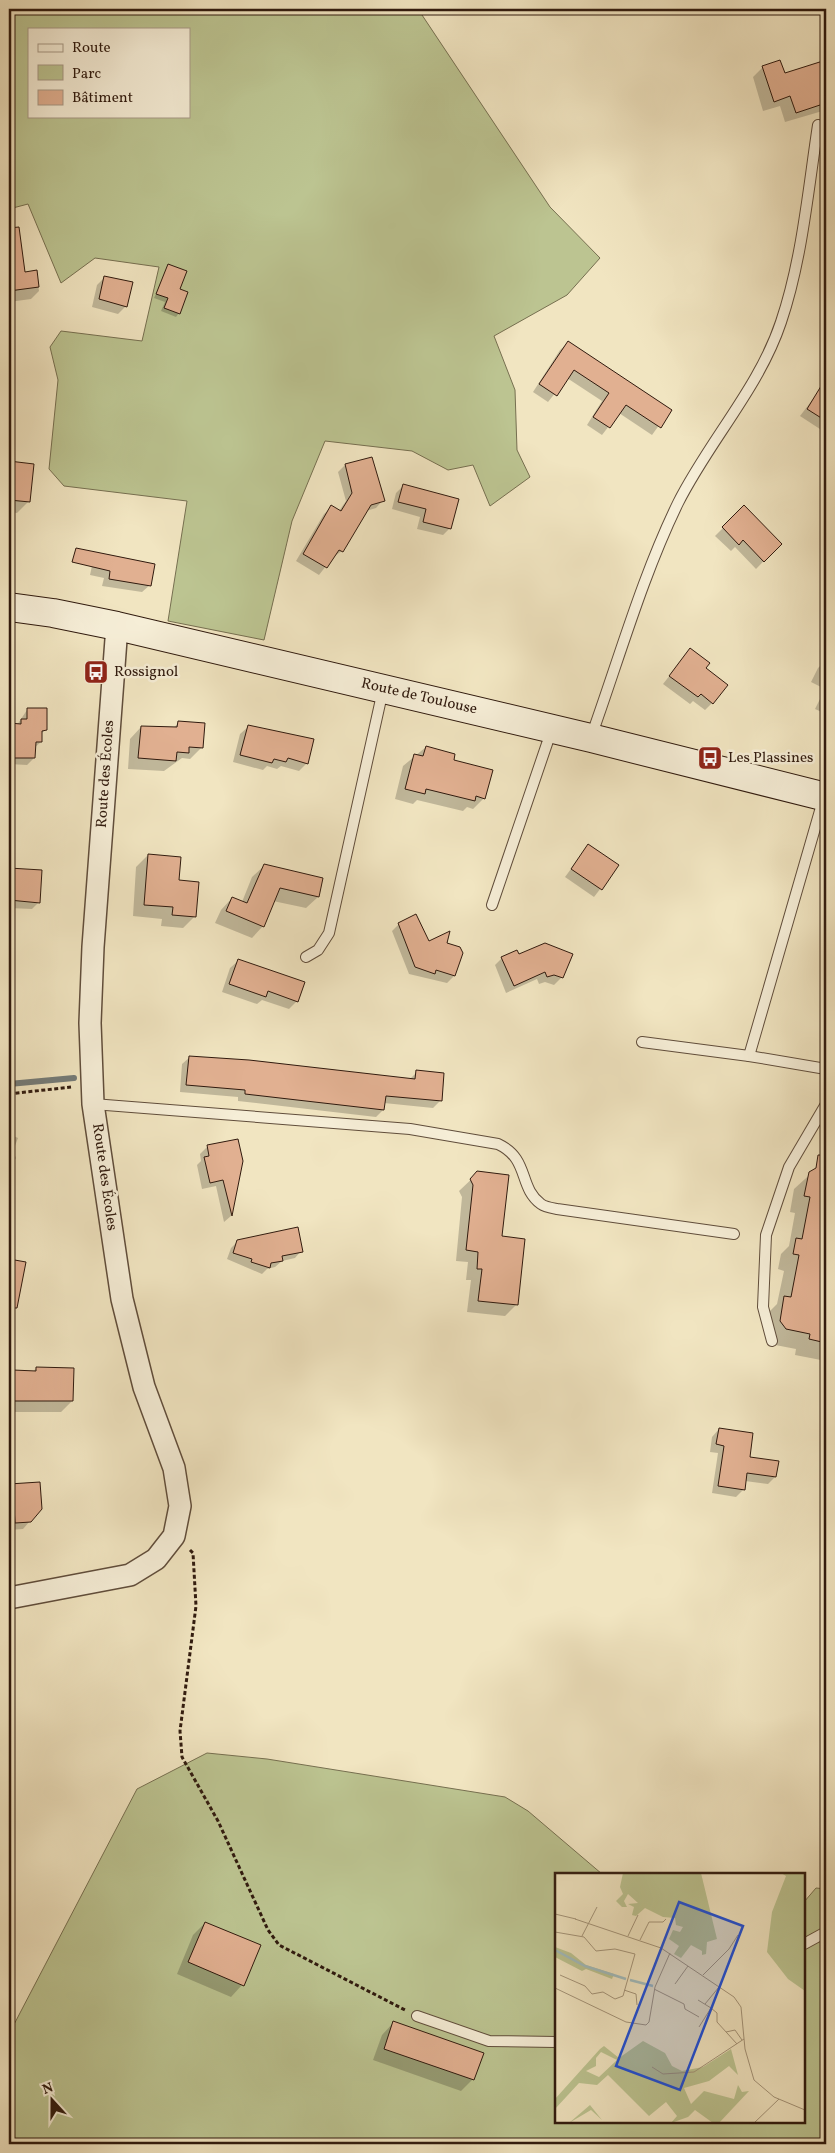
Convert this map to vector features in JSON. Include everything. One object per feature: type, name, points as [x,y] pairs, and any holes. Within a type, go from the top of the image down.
[{"type":"street","name":"Route de Toulouse","points":[[9,607],[53,613],[117,626],[552,728],[825,796]]},
{"type":"street","name":"Route des Écoles","points":[[9,1598],[130,1575],[156,1559],[174,1536],[180,1506],[174,1468],[144,1387],[122,1299],[92,1094],[90,1023],[93,947],[117,626]]},
{"type":"lane","points":[[591,738],[651,566],[678,503],[716,435],[768,356],[781,322],[793,280],[818,125]]},
{"type":"lane","points":[[306,957],[318,950],[329,933],[383,688]]},
{"type":"lane","points":[[492,905],[552,728]]},
{"type":"lane","points":[[749,1056],[825,796]]},
{"type":"lane","points":[[642,1042],[749,1056],[826,1069]]},
{"type":"lane","points":[[92,1094],[410,1129],[498,1144],[511,1150],[519,1162],[532,1193],[542,1204],[557,1210],[734,1234]]},
{"type":"lane","points":[[772,1341],[763,1307],[766,1235],[789,1167],[826,1104]]},
{"type":"lane","points":[[805,1943],[826,1932]]},
{"type":"lane","points":[[417,2016],[490,2041],[555,2042]]},
{"type":"path","points":[[9,1094],[92,1094]]},
{"type":"path","points":[[174,1536],[193,1553],[196,1606],[180,1731],[182,1757],[218,1821],[268,1930],[279,1945],[417,2016]]},
{"type":"green space","points":[[9,9],[418,9],[550,207],[600,258],[567,295],[494,336],[515,390],[517,450],[530,477],[490,506],[473,465],[448,470],[412,451],[325,441],[292,521],[264,640],[168,621],[187,501],[64,486],[49,469],[58,380],[50,347],[61,331],[142,341],[159,267],[95,258],[61,283],[28,204],[9,209]]},
{"type":"green space","points":[[207,1753],[267,1759],[505,1797],[528,1811],[601,1873],[555,1873],[555,2123],[805,2123],[805,1901],[816,1888],[826,1889],[826,2144],[9,2144],[9,2034],[137,1789]]},
{"type":"building","points":[[780,60],[785,73],[826,60],[826,103],[796,113],[790,96],[774,102],[762,66]]},
{"type":"building","points":[[19,227],[25,272],[37,270],[39,287],[9,291],[9,228]]},
{"type":"building","points":[[168,264],[187,271],[180,289],[188,292],[180,314],[164,308],[168,298],[156,294]]},
{"type":"building","points":[[104,276],[133,282],[127,307],[99,299]]},
{"type":"building","points":[[568,341],[672,410],[661,428],[626,405],[610,428],[593,417],[609,393],[574,370],[557,396],[539,384]]},
{"type":"building","points":[[826,378],[826,421],[807,409]]},
{"type":"building","points":[[372,457],[385,501],[371,505],[343,552],[339,550],[327,568],[303,554],[331,505],[341,511],[352,493],[345,464]]},
{"type":"building","points":[[9,461],[34,464],[30,502],[9,500]]},
{"type":"building","points":[[403,484],[459,499],[451,529],[423,522],[426,509],[398,502]]},
{"type":"building","points":[[744,505],[782,544],[764,562],[743,540],[739,545],[722,527]]},
{"type":"building","points":[[76,548],[155,564],[151,586],[109,579],[110,571],[72,562]]},
{"type":"building","points":[[690,648],[710,663],[706,668],[728,685],[713,704],[701,694],[698,697],[669,676]]},
{"type":"building","points":[[27,708],[47,708],[47,730],[42,731],[42,742],[36,742],[35,758],[13,758],[13,748],[9,748],[9,723],[21,724],[21,719],[27,719]]},
{"type":"building","points":[[178,721],[205,723],[203,748],[189,747],[189,753],[177,752],[176,761],[138,758],[141,726],[177,727]]},
{"type":"building","points":[[248,725],[314,739],[308,764],[288,758],[286,762],[274,759],[272,763],[240,755]]},
{"type":"building","points":[[426,746],[455,754],[454,760],[493,770],[485,799],[476,796],[475,801],[426,789],[425,794],[405,789],[414,754],[423,756]]},
{"type":"building","points":[[588,844],[619,865],[602,890],[571,869]]},
{"type":"building","points":[[148,854],[181,857],[179,880],[199,882],[196,917],[172,915],[173,907],[144,905]]},
{"type":"building","points":[[264,864],[323,878],[319,897],[280,888],[264,927],[226,911],[232,897],[247,903]]},
{"type":"building","points":[[9,868],[42,870],[40,903],[9,900]]},
{"type":"building","points":[[416,914],[429,941],[450,931],[447,943],[460,947],[463,953],[455,976],[436,970],[435,974],[415,967],[398,923]]},
{"type":"building","points":[[545,943],[573,954],[563,978],[554,975],[547,977],[545,972],[514,986],[501,957],[517,950],[519,954]]},
{"type":"building","points":[[238,959],[305,982],[298,1002],[268,991],[266,997],[229,984]]},
{"type":"building","points":[[189,1056],[249,1060],[415,1079],[416,1070],[444,1073],[442,1101],[386,1096],[384,1110],[245,1094],[245,1090],[186,1085]]},
{"type":"building","points":[[238,1139],[243,1161],[232,1216],[223,1180],[210,1183],[204,1157],[209,1156],[207,1145]]},
{"type":"building","points":[[818,1155],[826,1155],[826,1343],[809,1339],[810,1334],[786,1329],[780,1321],[784,1296],[791,1297],[799,1255],[793,1254],[796,1238],[802,1239],[810,1197],[804,1196],[809,1172],[816,1168]]},
{"type":"building","points":[[477,1171],[509,1175],[502,1236],[525,1239],[518,1305],[478,1301],[482,1269],[477,1269],[478,1252],[466,1250],[473,1185],[470,1179]]},
{"type":"building","points":[[298,1227],[303,1252],[282,1256],[283,1261],[271,1263],[270,1268],[251,1262],[252,1259],[233,1253],[237,1240]]},
{"type":"building","points":[[9,1259],[26,1262],[17,1308],[9,1308]]},
{"type":"building","points":[[36,1367],[74,1368],[73,1401],[12,1401],[13,1370],[36,1371]]},
{"type":"building","points":[[719,1428],[753,1433],[750,1457],[779,1461],[776,1477],[747,1473],[745,1490],[718,1486],[724,1446],[716,1444]]},
{"type":"building","points":[[40,1482],[42,1509],[31,1522],[15,1523],[14,1507],[9,1507],[9,1484]]},
{"type":"building","points":[[205,1922],[261,1945],[244,1986],[188,1962]]},
{"type":"building","points":[[393,2021],[484,2053],[474,2080],[384,2049]]},
{"type":"waterway","points":[[9,1084],[74,1078]]},
{"type":"place","name":"Rossignol","points":[[96,672]]},
{"type":"place","name":"Les Plassines","points":[[710,758]]}]
